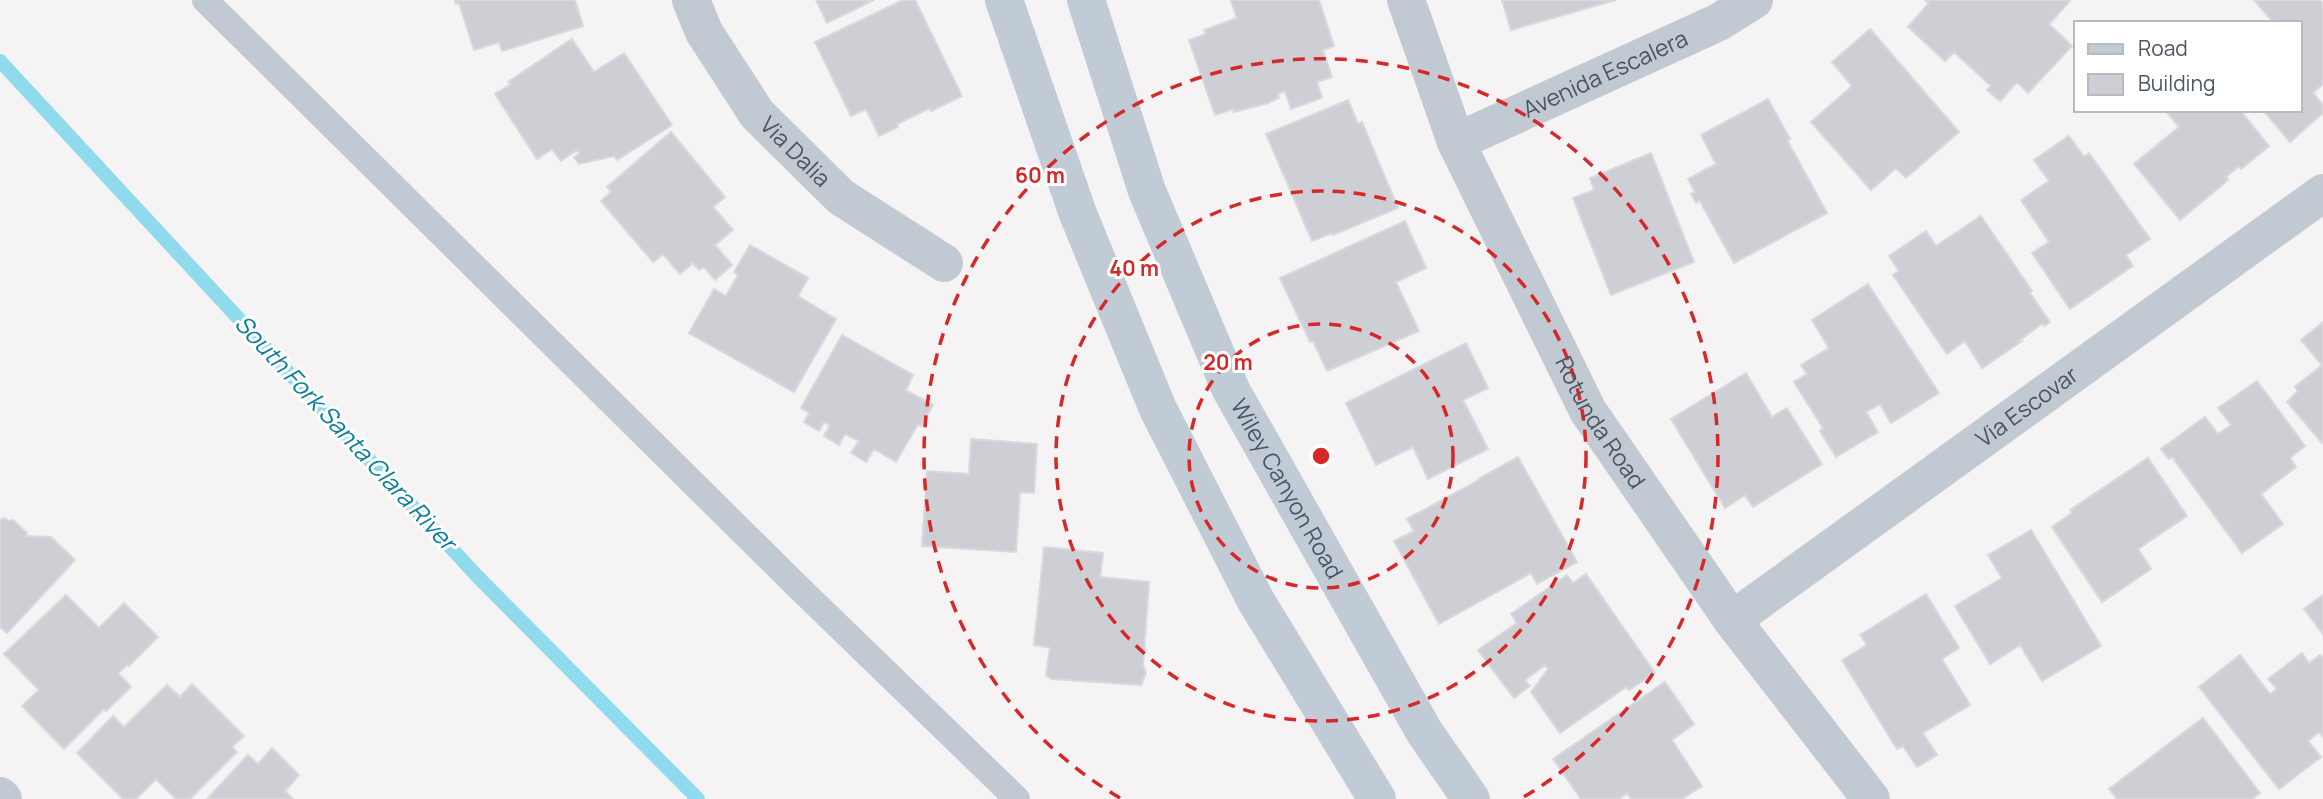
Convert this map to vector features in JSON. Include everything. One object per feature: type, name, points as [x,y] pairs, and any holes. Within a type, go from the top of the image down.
[{"type":"main road","points":[[1004,0],[1078,215],[1158,410],[1256,601],[1377,799]]},
{"type":"main road","name":"Wiley Canyon Road","points":[[1086,0],[1147,191],[1231,390],[1425,733],[1471,799]]},
{"type":"street","name":"Via Dalia","points":[[691,0],[705,32],[757,114],[841,197],[943,263]]},
{"type":"street","name":"Rotunda Road","points":[[1406,0],[1456,142],[1588,411],[1732,620],[1871,799]]},
{"type":"street","name":"Avenida Escalera","points":[[1456,142],[1719,22],[1754,0]]},
{"type":"street","name":"Via Escovar","points":[[1732,620],[2323,193]]},
{"type":"lane","points":[[205,0],[794,583],[1017,799]]},
{"type":"building","points":[[455,0],[575,0],[583,26],[502,51],[499,42],[474,50],[459,3],[456,4]]},
{"type":"building","points":[[816,0],[874,0],[827,23]]},
{"type":"building","points":[[903,0],[915,0],[962,96],[931,111],[930,108],[879,136],[866,109],[851,116],[815,42]]},
{"type":"building","points":[[1233,0],[1319,0],[1334,46],[1323,50],[1332,77],[1317,82],[1322,98],[1291,109],[1285,91],[1278,94],[1279,98],[1268,103],[1215,115],[1189,40],[1206,34],[1204,30],[1237,18],[1231,1]]},
{"type":"building","points":[[1502,0],[1616,0],[1511,30]]},
{"type":"building","points":[[1925,0],[2068,0],[2070,1],[2049,24],[2072,46],[2028,93],[2017,82],[2000,101],[1987,90],[1991,86],[1954,52],[1945,61],[1908,27],[1929,3]]},
{"type":"building","points":[[2254,0],[2320,0],[2323,4],[2323,84],[2313,93],[2323,105],[2323,113],[2290,142],[2265,112],[2302,112],[2302,21],[2272,21]]},
{"type":"building","points":[[1870,29],[1959,132],[1906,178],[1896,168],[1871,190],[1811,122],[1852,86],[1832,62]]},
{"type":"building","points":[[572,39],[594,72],[624,53],[672,125],[617,160],[614,156],[579,164],[574,157],[580,153],[577,150],[561,161],[552,149],[537,159],[495,94],[511,84],[508,82]]},
{"type":"building","points":[[1768,99],[1827,213],[1734,263],[1700,201],[1696,203],[1691,194],[1695,192],[1688,179],[1716,164],[1701,135]]},
{"type":"building","points":[[1348,100],[1358,124],[1362,122],[1398,208],[1312,241],[1266,134]]},
{"type":"building","points":[[2167,112],[2242,112],[2269,146],[2241,169],[2239,166],[2226,177],[2228,180],[2180,220],[2134,164],[2179,127]]},
{"type":"building","points":[[671,132],[725,197],[713,207],[733,230],[715,245],[732,265],[715,280],[704,267],[699,270],[693,263],[680,274],[663,254],[653,262],[601,201],[611,192],[607,187]]},
{"type":"building","points":[[2069,136],[2084,157],[2089,153],[2150,239],[2126,255],[2133,266],[2070,309],[2032,253],[2049,242],[2021,200],[2049,181],[2034,160]]},
{"type":"building","points":[[1651,153],[1694,262],[1611,295],[1573,198],[1594,190],[1590,178]]},
{"type":"building","points":[[1981,216],[2050,322],[2044,326],[2043,323],[1982,368],[1965,341],[1947,354],[1893,275],[1899,271],[1889,256],[1926,231],[1936,246]]},
{"type":"building","points":[[1405,221],[1426,268],[1396,282],[1419,331],[1327,371],[1280,278]]},
{"type":"building","points":[[750,245],[808,278],[798,296],[836,319],[794,392],[689,333],[714,289],[726,296],[738,275],[734,272]]},
{"type":"building","points":[[1868,284],[1939,393],[1891,423],[1880,404],[1866,412],[1878,432],[1836,457],[1820,431],[1823,428],[1794,382],[1807,374],[1801,365],[1829,348],[1812,320]]},
{"type":"building","points":[[2323,322],[2322,443],[2287,402],[2298,391],[2295,387],[2322,365],[2301,340]]},
{"type":"building","points":[[842,335],[913,375],[906,390],[933,405],[921,426],[918,424],[896,462],[874,449],[866,462],[851,453],[859,441],[845,434],[839,445],[824,436],[830,425],[824,422],[819,431],[804,422],[809,413],[801,408]]},
{"type":"building","points":[[1466,343],[1488,388],[1463,400],[1488,449],[1428,479],[1413,447],[1376,465],[1346,403]]},
{"type":"building","points":[[1746,373],[1772,417],[1787,408],[1822,464],[1753,507],[1745,495],[1725,508],[1671,419]]},
{"type":"building","points":[[2257,381],[2305,446],[2290,458],[2296,467],[2261,494],[2283,524],[2242,553],[2172,457],[2169,459],[2161,449],[2205,417],[2218,434],[2231,425],[2218,408]]},
{"type":"building","points":[[971,439],[1037,444],[1034,493],[1020,492],[1016,552],[922,546],[927,471],[969,474]]},
{"type":"building","points":[[1518,457],[1577,562],[1537,584],[1531,573],[1439,624],[1394,541],[1414,531],[1407,519]]},
{"type":"building","points":[[2148,458],[2187,516],[2138,549],[2151,569],[2102,602],[2052,527],[2072,513],[2070,510]]},
{"type":"building","points":[[0,520],[13,520],[27,533],[26,536],[51,537],[75,560],[7,633],[0,627]]},
{"type":"building","points":[[2031,530],[2101,646],[2042,681],[2020,645],[1990,664],[1955,606],[2002,578],[1988,555]]},
{"type":"building","points":[[1044,547],[1103,553],[1100,577],[1149,582],[1143,665],[1146,673],[1141,685],[1051,679],[1046,675],[1050,648],[1034,645]]},
{"type":"building","points":[[1586,574],[1655,673],[1629,690],[1626,687],[1560,733],[1531,692],[1548,669],[1545,665],[1525,680],[1530,686],[1514,698],[1478,650],[1517,623],[1511,614],[1567,575],[1573,583]]},
{"type":"building","points":[[1926,594],[1959,648],[1942,659],[1970,705],[1923,733],[1937,755],[1917,767],[1903,746],[1897,749],[1842,660],[1867,645],[1860,635]]},
{"type":"building","points":[[66,595],[99,628],[124,603],[158,637],[129,666],[128,664],[118,673],[131,687],[106,711],[104,709],[64,749],[22,706],[39,690],[4,654]]},
{"type":"building","points":[[2323,595],[2323,634],[2304,609]]},
{"type":"building","points":[[2302,653],[2309,663],[2320,655],[2323,658],[2323,737],[2319,732],[2308,741],[2321,757],[2279,789],[2199,687],[2240,655],[2270,694],[2277,689],[2268,679]]},
{"type":"building","points":[[1665,682],[1694,724],[1672,740],[1702,786],[1682,799],[1631,799],[1627,793],[1619,799],[1581,799],[1553,759]]},
{"type":"building","points":[[192,684],[244,736],[232,747],[237,752],[190,799],[176,799],[156,779],[136,799],[123,799],[77,753],[113,716],[124,727],[167,685],[180,697]]},
{"type":"building","points":[[2203,718],[2260,793],[2252,799],[2117,799],[2109,789]]},
{"type":"building","points":[[272,748],[299,775],[285,791],[293,799],[207,799],[248,755],[258,764]]},
{"type":"waterway","name":"South Fork Santa Clara River","points":[[0,61],[478,577],[698,799]]}]
